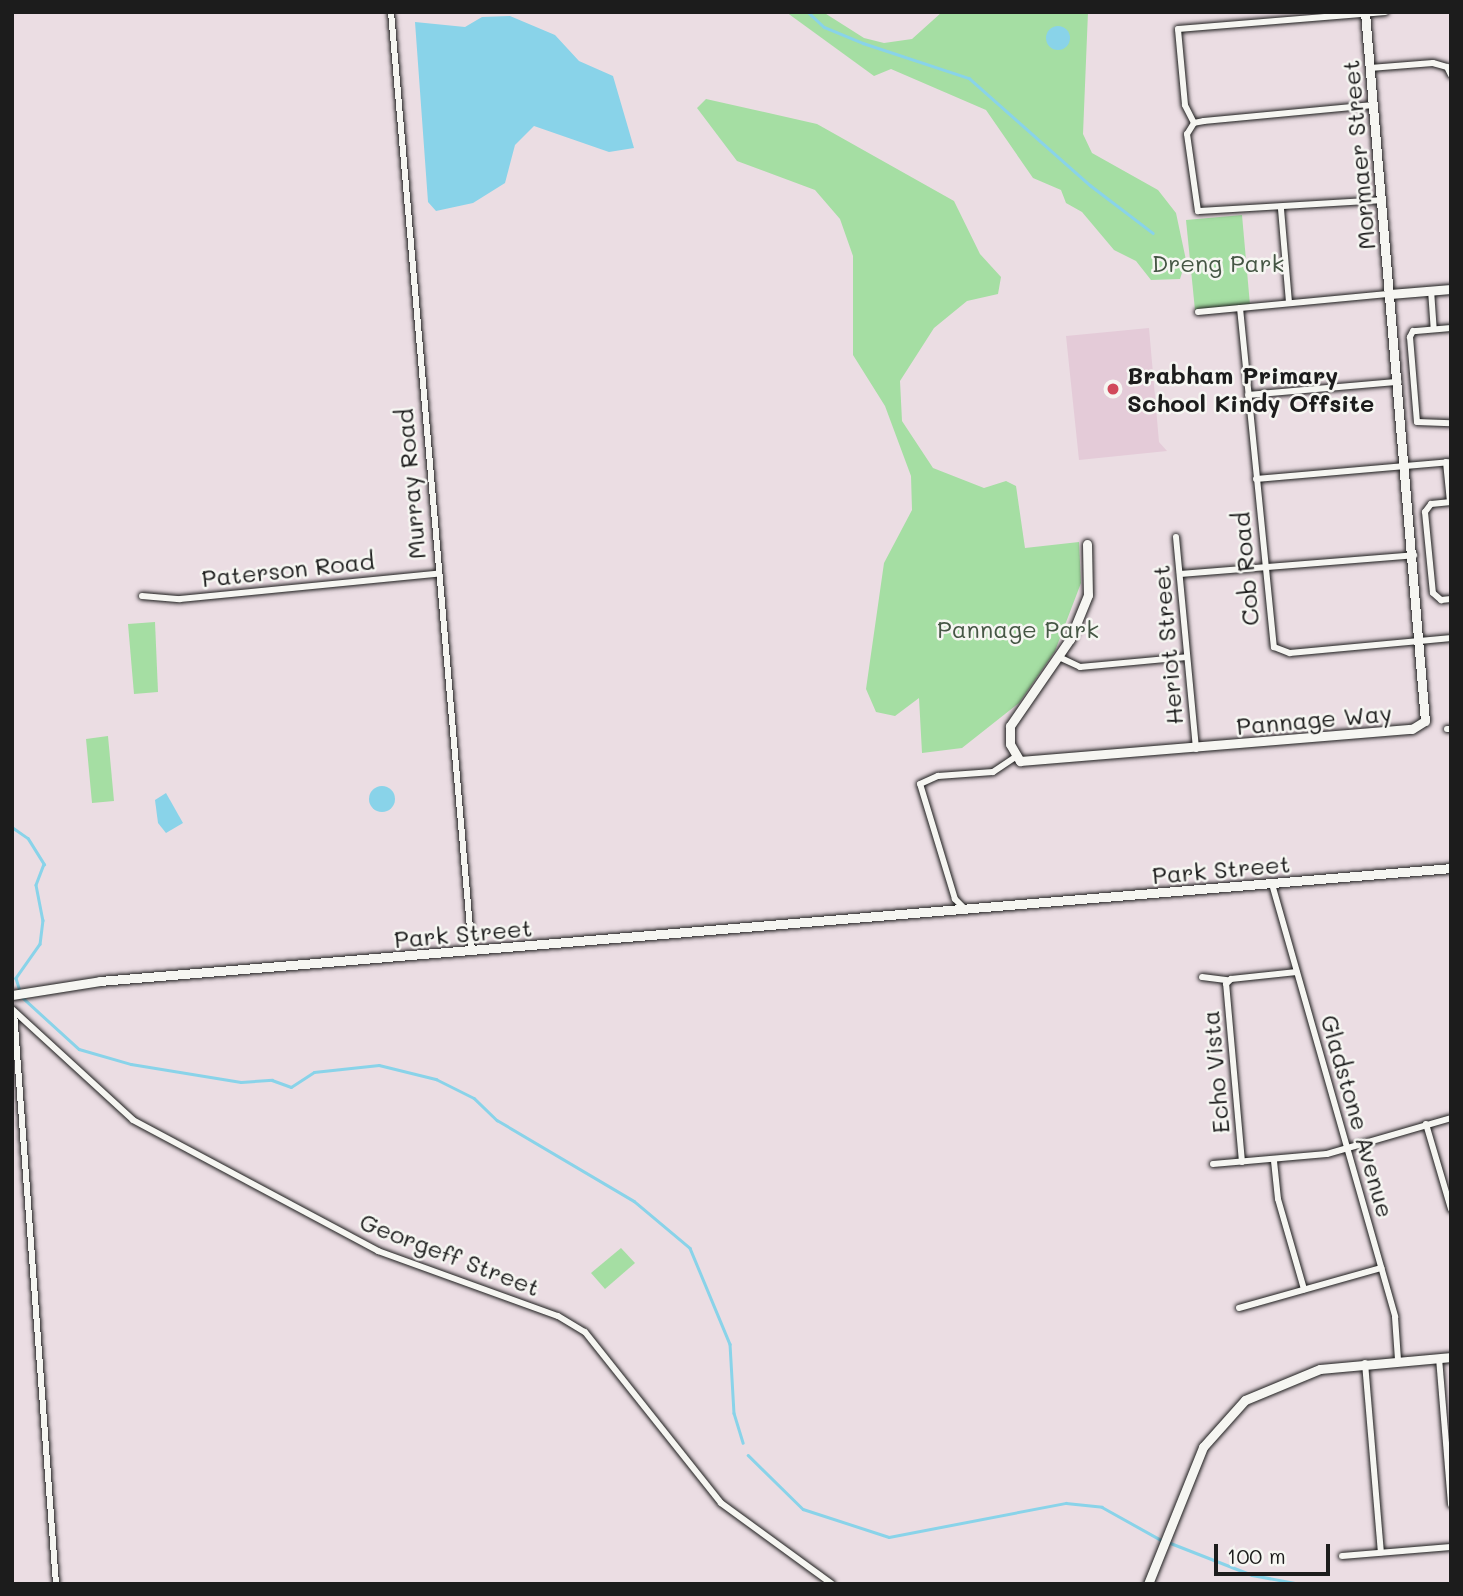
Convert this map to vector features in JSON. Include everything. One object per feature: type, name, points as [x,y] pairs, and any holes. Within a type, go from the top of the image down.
[{"type":"street","name":"Murray Road","points":[[391,12],[437,574],[472,952]]},
{"type":"street","points":[[1271,12],[1271,21]]},
{"type":"street","points":[[1195,123],[1185,104],[1178,29],[1385,12]]},
{"type":"street","name":"Mormaer Street","points":[[1365,13],[1390,294]]},
{"type":"street","points":[[1370,68],[1433,63],[1447,67],[1451,75]]},
{"type":"street","points":[[1373,105],[1195,123],[1187,134],[1198,211],[1281,209],[1381,200]]},
{"type":"street","points":[[1281,209],[1289,303]]},
{"type":"street","points":[[1198,312],[1451,289]]},
{"type":"street","points":[[1431,290],[1434,329]]},
{"type":"street","name":"Pannage Way","points":[[1015,757],[1031,764],[1416,728],[1427,714],[1390,294]]},
{"type":"street","name":"Cob Road","points":[[1240,308],[1271,639],[1280,651],[1451,638]]},
{"type":"street","points":[[1451,328],[1413,331],[1410,337],[1417,422],[1451,423]]},
{"type":"street","points":[[1248,395],[1398,382]]},
{"type":"street","points":[[1256,479],[1449,462],[1450,502],[1431,504],[1425,512],[1433,593],[1441,600],[1451,599]]},
{"type":"street","name":"Heriot Street","points":[[1176,537],[1196,749]]},
{"type":"street","points":[[964,908],[955,899],[920,784],[927,778],[993,772],[1015,757],[1010,726],[1061,657],[1088,595],[1087,544]]},
{"type":"street","points":[[1180,574],[1414,555]]},
{"type":"street","name":"Paterson Road","points":[[142,596],[180,599],[437,574]]},
{"type":"street","points":[[1061,657],[1080,667],[1187,657]]},
{"type":"street","name":"Park Street","points":[[12,995],[100,981],[1451,869]]},
{"type":"street","name":"Gladstone Avenue","points":[[1272,884],[1395,1317],[1398,1360]]},
{"type":"street","name":"Park Street","points":[[917,914],[994,907]]},
{"type":"street","name":"Echo Vista","points":[[1202,976],[1228,980],[1297,972]]},
{"type":"street","name":"Echo Vista","points":[[1228,980],[1242,1162]]},
{"type":"street","points":[[13,1010],[56,1584]]},
{"type":"street","name":"Georgeff Street","points":[[13,1010],[133,1120],[379,1251],[558,1316],[585,1332],[722,1503],[832,1584]]},
{"type":"street","points":[[1213,1164],[1274,1161],[1347,1149],[1451,1118]]},
{"type":"street","points":[[1426,1124],[1451,1209]]},
{"type":"street","points":[[1274,1161],[1278,1199],[1304,1289]]},
{"type":"street","points":[[1239,1308],[1381,1268]]},
{"type":"street","points":[[1148,1584],[1203,1447],[1223,1418],[1272,1384],[1320,1369],[1451,1357]]},
{"type":"street","points":[[1439,1358],[1451,1505]]},
{"type":"street","points":[[1365,1363],[1381,1552]]},
{"type":"street","points":[[1342,1556],[1451,1547]]},
{"type":"shaded area","name":"Brabham Primary School Kindy Offsite","points":[[1149,328],[1159,442],[1167,451],[1079,460],[1066,336]]},
{"type":"green space","points":[[786,12],[823,12],[864,38],[884,43],[912,39],[942,12],[1088,12],[1083,134],[1092,153],[1158,190],[1176,213],[1186,260],[1180,279],[1151,280],[1136,261],[1114,250],[1082,212],[1066,203],[1061,190],[1033,178],[986,110],[891,69],[874,76]]},
{"type":"green space","name":"Pannage Park","points":[[706,99],[817,124],[954,201],[980,254],[1001,277],[998,294],[967,301],[934,328],[900,381],[902,421],[933,468],[984,488],[1006,481],[1016,486],[1025,548],[1079,542],[1081,583],[1055,651],[1019,703],[962,748],[922,753],[919,698],[895,716],[876,712],[866,689],[884,563],[912,510],[911,476],[885,406],[853,355],[853,256],[840,219],[815,190],[737,161],[697,108]]},
{"type":"green space","name":"Dreng Park","points":[[1242,215],[1250,305],[1195,310],[1186,220]]},
{"type":"green space","points":[[155,622],[158,692],[134,694],[128,624]]},
{"type":"green space","points":[[108,736],[114,801],[92,803],[86,739]]},
{"type":"green space","points":[[621,1248],[635,1263],[605,1289],[591,1273]]},
{"type":"water","points":[[510,16],[555,35],[579,61],[613,76],[634,148],[609,152],[534,126],[515,145],[505,183],[473,203],[436,211],[428,202],[415,22],[465,27],[482,17]]},
{"type":"water","points":[[1058,26],[1067,29],[1070,38],[1067,47],[1058,50],[1049,47],[1046,38],[1049,29]]},
{"type":"water","points":[[382,786],[391,790],[395,799],[391,808],[382,812],[373,808],[369,799],[373,790]]},
{"type":"water","points":[[166,793],[183,823],[166,833],[158,823],[155,800]]},
{"type":"waterway","points":[[808,12],[824,27],[863,43],[969,78],[1090,185],[1153,233]]},
{"type":"waterway","points":[[12,827],[28,838],[44,864],[36,885],[43,920],[40,944],[16,978],[20,991]]},
{"type":"waterway","points":[[22,997],[79,1049],[131,1064],[241,1082],[272,1080],[291,1087],[314,1072],[379,1065],[436,1079],[474,1098],[497,1120],[634,1201],[690,1248],[730,1344],[734,1413],[743,1443]]},
{"type":"waterway","points":[[748,1455],[803,1509],[889,1537],[1066,1503],[1102,1507],[1161,1540]]},
{"type":"waterway","points":[[1168,1542],[1252,1575],[1301,1584]]},
{"type":"place","name":"Brabham Primary School Kindy Offsite","points":[[1113,389]]}]
